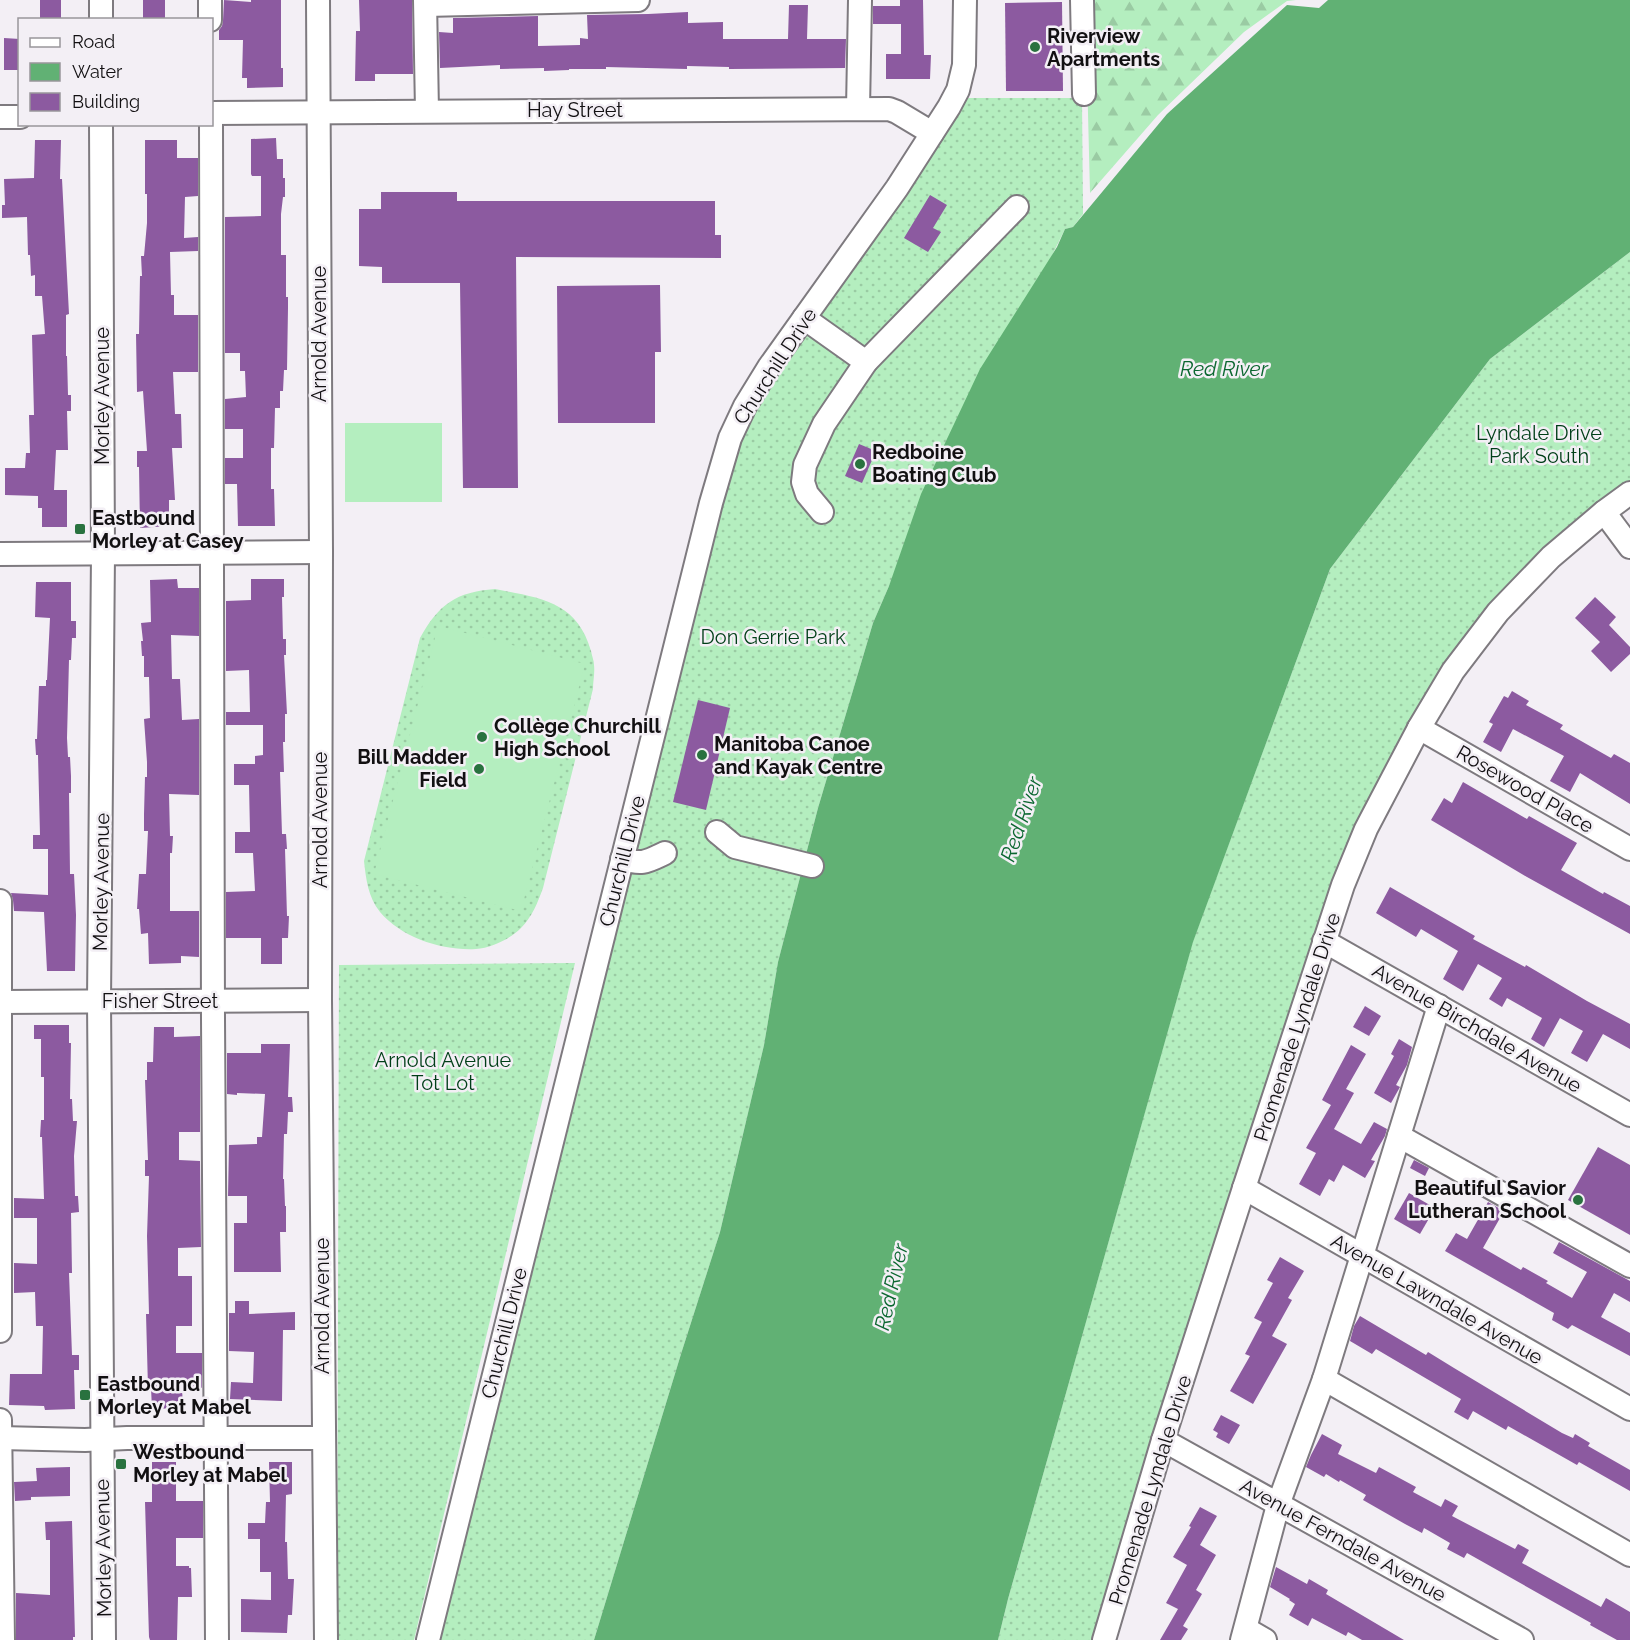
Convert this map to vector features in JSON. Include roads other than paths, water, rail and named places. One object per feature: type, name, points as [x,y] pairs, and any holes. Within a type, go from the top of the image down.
[{"type":"street","points":[[101,0],[101,18]]},
{"type":"street","points":[[210,0],[210,18]]},
{"type":"street","name":"Arnold Avenue","points":[[318,0],[321,552],[320,1000],[326,1640]]},
{"type":"street","points":[[427,111],[425,2],[638,0]]},
{"type":"street","points":[[858,109],[860,0]]},
{"type":"street","name":"Churchill Drive","points":[[428,1640],[711,503],[730,438],[745,406],[763,377],[897,188],[958,90],[964,67],[966,42],[965,0]]},
{"type":"street","points":[[1082,0],[1084,94]]},
{"type":"street","name":"Hay Street","points":[[213,113],[888,109],[932,133]]},
{"type":"street","points":[[0,117],[18,117]]},
{"type":"street","name":"Morley Avenue","points":[[100,126],[103,554],[99,1001],[104,1640]]},
{"type":"street","points":[[211,126],[217,1640]]},
{"type":"street","points":[[822,512],[807,494],[803,482],[805,465],[824,424],[866,362],[1017,207]]},
{"type":"street","points":[[804,318],[866,362]]},
{"type":"street","name":"Promenade Lyndale Drive","points":[[1104,1640],[1163,1440],[1244,1188],[1343,885],[1366,829],[1419,728],[1453,671],[1498,612],[1551,557],[1630,493]]},
{"type":"street","points":[[1604,512],[1630,547]]},
{"type":"street","points":[[0,555],[321,552]]},
{"type":"street","name":"Rosewood Place","points":[[1419,728],[1630,849]]},
{"type":"street","points":[[717,832],[735,847],[812,866]]},
{"type":"street","points":[[622,859],[637,863],[649,861],[665,853]]},
{"type":"street","points":[[0,902],[0,1331]]},
{"type":"street","name":"Avenue Birchdale Avenue","points":[[1324,941],[1630,1115]]},
{"type":"street","name":"Fisher Street","points":[[1,1002],[320,1000]]},
{"type":"street","points":[[1251,1636],[1278,1504],[1324,1378],[1439,1006]]},
{"type":"street","points":[[1399,1136],[1630,1266]]},
{"type":"street","name":"Avenue Lawndale Avenue","points":[[1244,1188],[1630,1409]]},
{"type":"street","points":[[1324,1378],[1630,1555]]},
{"type":"street","points":[[3,1640],[0,1432],[101,1439],[323,1438]]},
{"type":"street","name":"Avenue Ferndale Avenue","points":[[1163,1440],[1522,1640]]},
{"type":"water","name":"Red River","points":[[1328,0],[1630,0],[1630,252],[1490,359],[1330,569],[1193,942],[998,1640],[594,1640],[720,1232],[764,1045],[778,962],[818,808],[873,623],[889,586],[921,494],[980,369],[1057,247],[1065,229],[1073,227],[1167,114],[1287,5],[1319,8]]},
{"type":"place","name":"Riverview Apartments","points":[[1035,47]]},
{"type":"place","name":"Redboine Boating Club","points":[[860,464]]},
{"type":"place","name":"Eastbound Morley at Casey","points":[[80,529]]},
{"type":"place","name":"Collège Churchill High School","points":[[482,737]]},
{"type":"place","name":"Manitoba Canoe and Kayak Centre","points":[[702,755]]},
{"type":"place","name":"Bill Madder Field","points":[[479,769]]},
{"type":"place","name":"Beautiful Savior Lutheran School","points":[[1578,1200]]},
{"type":"place","name":"Eastbound Morley at Mabel","points":[[85,1395]]},
{"type":"place","name":"Westbound Morley at Mabel","points":[[121,1464]]},
{"type":"park label","name":"Lyndale Drive Park South","points":[[1539,444]]},
{"type":"park label","name":"Don Gerrie Park","points":[[773,637]]},
{"type":"park label","name":"Arnold Avenue Tot Lot","points":[[443,1072]]}]
